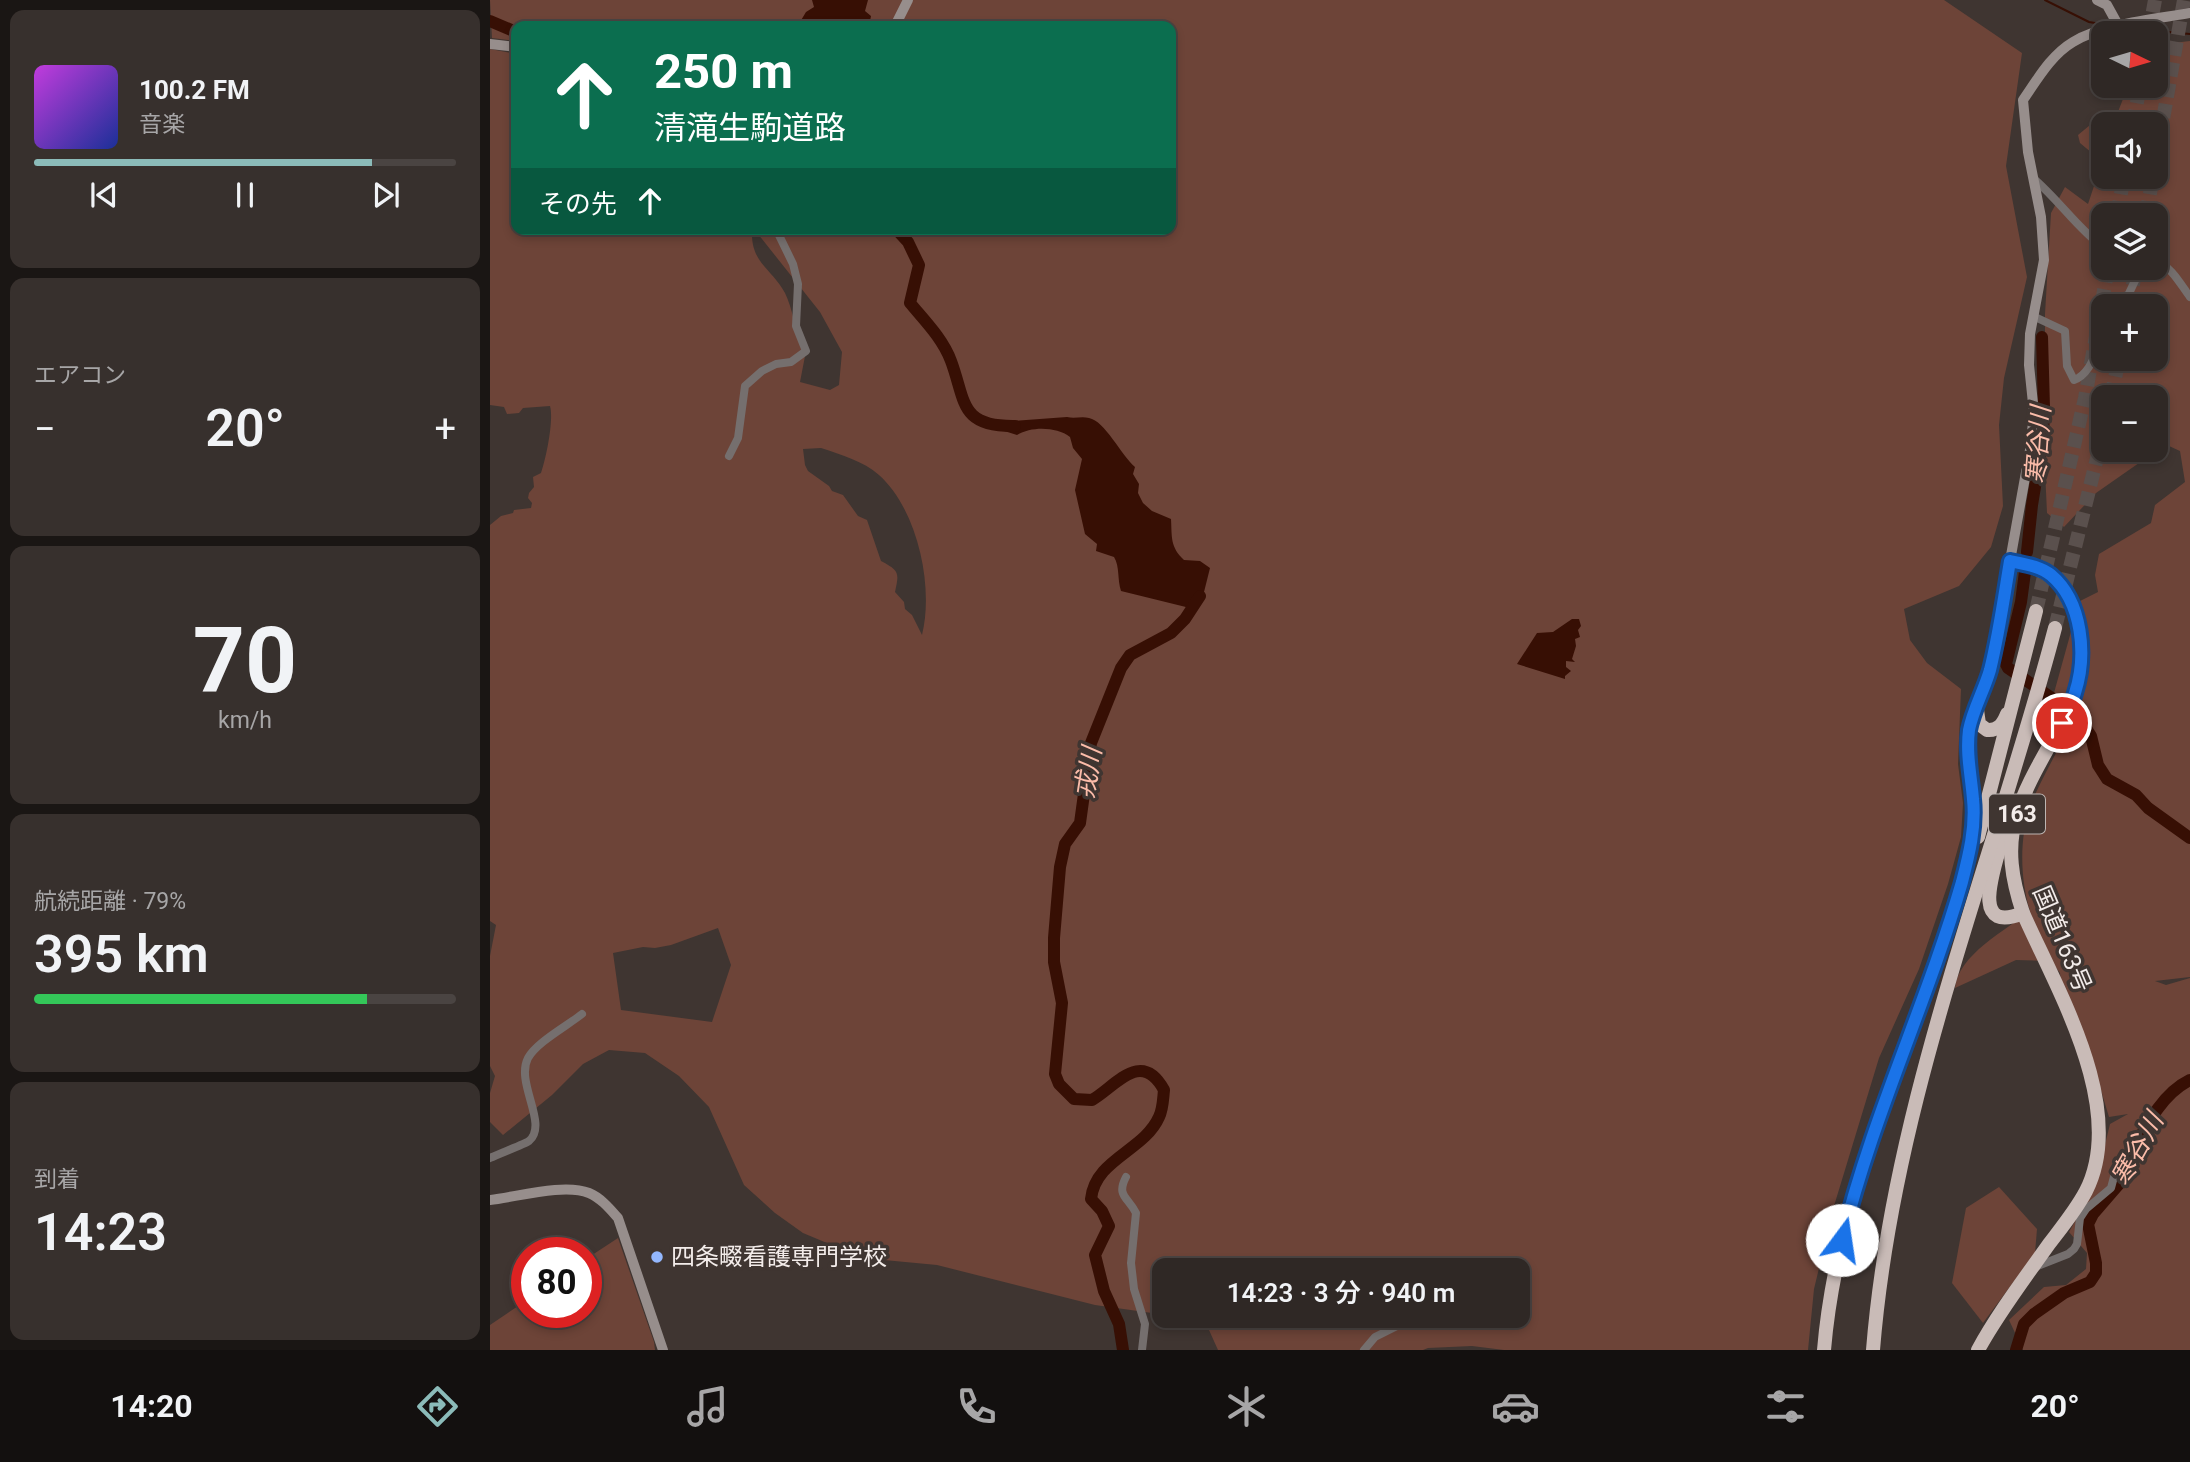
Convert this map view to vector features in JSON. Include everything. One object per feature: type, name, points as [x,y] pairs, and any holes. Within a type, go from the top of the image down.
[{"type":"highway","name":"163","points":[[1939,955],[1962,882],[1973,833],[1968,747],[1972,718],[1995,651],[2010,561]]},
{"type":"highway","name":"国道163号","points":[[1978,1350],[2087,1189],[2095,1159],[2098,1121],[2090,1066],[2023,913],[2011,871],[2012,832],[2023,797],[2075,695],[2081,648],[2075,614],[2069,598],[2050,574],[2033,565],[2010,561]]},
{"type":"highway","name":"163","points":[[1824,1350],[1835,1274],[1852,1198],[1876,1122],[1965,881],[2036,611]]},
{"type":"highway","name":"163","points":[[1873,1350],[1882,1268],[1896,1183],[1940,1017],[2039,690],[2055,628]]},
{"type":"highway","name":"163","points":[[1982,691],[1977,719],[1982,728],[1992,730],[2003,724],[2007,717],[2019,678]]},
{"type":"highway","name":"163","points":[[2023,913],[2011,918],[2000,918],[1991,912],[1988,901],[2024,740]]},
{"type":"street","points":[[898,21],[908,0]]},
{"type":"street","points":[[2096,0],[2107,5],[2116,21]]},
{"type":"street","points":[[2142,21],[2190,13]]},
{"type":"street","points":[[2010,561],[2030,450],[2034,413],[2029,365],[2030,334],[2044,260],[2041,217],[2028,152],[2023,100],[2050,61],[2073,41],[2091,35]]},
{"type":"street","points":[[490,44],[511,46]]},
{"type":"street","points":[[2033,178],[2053,195],[2091,238]]},
{"type":"street","points":[[729,456],[738,438],[745,386],[762,371],[776,364],[791,362],[806,351],[796,326],[798,284],[793,264],[779,235]]},
{"type":"street","points":[[2168,268],[2190,297]]},
{"type":"street","points":[[2033,316],[2065,331],[2067,366],[2074,380],[2079,379],[2091,360]]},
{"type":"street","points":[[490,1158],[528,1142],[533,1135],[535,1115],[524,1075],[527,1060],[534,1050],[582,1014]]},
{"type":"street","points":[[2032,1268],[2074,1249],[2080,1218],[2111,1188],[2114,1175],[2124,1171]]},
{"type":"street","points":[[1126,1177],[1121,1186],[1122,1192],[1136,1213],[1131,1263],[1134,1289],[1145,1324],[1142,1350]]},
{"type":"street","points":[[490,1200],[566,1190],[588,1193],[607,1206],[618,1218],[663,1350]]},
{"type":"street","points":[[1364,1350],[1375,1337],[1394,1328]]},
{"type":"shaded area","points":[[490,0],[1944,0],[2022,53],[2006,166],[2027,277],[2004,378],[1999,425],[2003,506],[1991,547],[1959,586],[1904,609],[1910,640],[1927,663],[1961,689],[1958,764],[1963,803],[1961,837],[1919,969],[1879,1058],[1834,1206],[1814,1289],[1808,1350],[1504,1350],[1472,1346],[1423,1350],[1218,1350],[1209,1330],[1202,1328],[1530,1328],[1530,1258],[1152,1258],[1152,1313],[1095,1305],[937,1265],[884,1260],[846,1251],[803,1233],[775,1213],[744,1185],[709,1107],[679,1076],[645,1053],[609,1050],[583,1064],[552,1095],[503,1135],[490,1122],[490,1093],[495,1076],[490,1066],[490,956],[496,925],[490,921],[490,525],[514,510],[531,508],[529,493],[534,487],[533,477],[541,473],[543,467],[551,412],[550,406],[523,408],[519,413],[507,414],[504,407],[490,405],[490,49],[511,53],[511,235],[752,235],[759,259],[785,293],[801,346],[806,351],[800,382],[830,390],[839,385],[842,352],[820,312],[759,235],[1176,235],[1176,21],[511,21],[511,40],[492,38]],"holes":[[[821,448],[866,466],[893,490],[913,528],[920,550],[926,595],[922,635],[912,615],[905,609],[904,602],[895,592],[897,573],[881,561],[867,520],[858,516],[843,495],[832,491],[808,471],[803,449]],[[718,928],[731,965],[712,1022],[621,1010],[613,953],[671,945]]]},
{"type":"shaded area","points":[[812,0],[868,0],[865,11],[871,16],[870,21],[801,21],[806,12],[814,7]]},
{"type":"shaded area","points":[[2190,41],[2190,977],[2155,981],[2166,985],[2190,978],[2190,1350],[2023,1350],[2009,1320],[2044,1287],[2066,1285],[2086,1269],[2087,1253],[2069,1232],[2095,1186],[2110,1124],[2128,1114],[2109,1117],[2088,1047],[2061,983],[2060,973],[2051,961],[2016,960],[1955,988],[1958,976],[1974,954],[2030,911],[2023,872],[2024,831],[2034,797],[2062,741],[2049,711],[2072,628],[2074,604],[2098,592],[2095,575],[2099,554],[2151,523],[2155,505],[2185,482],[2180,451],[2168,446],[2168,385],[2091,385],[2091,462],[2140,462],[2096,493],[2064,527],[2047,513],[2045,314],[2051,213],[2065,187],[2088,204],[2093,189],[2168,189],[2168,112],[2118,112],[2123,98],[2168,98],[2168,44]]},
{"type":"shaded area","points":[[2091,124],[2091,152],[2080,143],[2078,135]]},
{"type":"shaded area","points":[[1089,418],[1101,425],[1135,467],[1133,474],[1139,484],[1138,493],[1143,503],[1152,511],[1171,519],[1173,541],[1179,555],[1184,560],[1200,561],[1210,568],[1203,596],[1194,609],[1121,591],[1114,557],[1096,551],[1097,544],[1085,534],[1075,490],[1082,459],[1073,448],[1070,437],[1051,430],[1030,430],[1017,435],[998,429],[999,422]]},
{"type":"shaded area","points":[[1572,619],[1579,619],[1580,637],[1575,639],[1572,659],[1575,662],[1566,661],[1566,667],[1571,671],[1565,679],[1517,664],[1537,633],[1553,632]]},
{"type":"shaded area","points":[[1999,1187],[2037,1229],[2035,1253],[1983,1323],[1952,1283],[1966,1208]]},
{"type":"shaded area","points":[[618,1238],[655,1350],[490,1350],[490,1325],[511,1311],[511,1328],[602,1328],[602,1248]]},
{"type":"waterway","points":[[2045,0],[2091,22]]},
{"type":"waterway","name":"戎川","points":[[490,21],[511,30]]},
{"type":"waterway","points":[[2168,32],[2190,34]]},
{"type":"waterway","name":"戎川","points":[[902,235],[919,265],[910,303],[948,353],[968,409],[983,422],[1015,426]]},
{"type":"waterway","name":"寒谷川","points":[[2027,552],[2043,438],[2042,337]]},
{"type":"waterway","name":"寒谷川","points":[[2025,572],[2021,602],[2006,664],[2008,668],[2078,716],[2091,736],[2098,765],[2107,779],[2136,795],[2148,808],[2190,838]]},
{"type":"waterway","name":"戎川","points":[[1123,1350],[1119,1324],[1104,1291],[1095,1255],[1109,1226],[1102,1211],[1091,1199],[1094,1185],[1101,1174],[1152,1129],[1160,1114],[1164,1090],[1155,1078],[1146,1072],[1137,1071],[1128,1074],[1092,1100],[1074,1099],[1059,1084],[1055,1074],[1062,1003],[1054,962],[1054,938],[1060,867],[1065,844],[1080,823],[1091,743],[1121,668],[1130,655],[1171,633],[1185,619],[1200,596]]},
{"type":"waterway","name":"寒谷川","points":[[2016,1350],[2024,1324],[2034,1314],[2064,1293],[2090,1282],[2096,1273],[2088,1224],[2093,1214],[2125,1177],[2123,1168],[2159,1107],[2178,1087],[2190,1080]]},
{"type":"tunnel","points":[[2151,21],[2155,0]]},
{"type":"tunnel","points":[[2164,112],[2184,0]]},
{"type":"tunnel","points":[[2135,112],[2138,98]]},
{"type":"tunnel","points":[[2119,203],[2122,189]]},
{"type":"tunnel","points":[[2148,203],[2151,189]]},
{"type":"tunnel","points":[[2036,611],[2085,398],[2106,280]]},
{"type":"tunnel","points":[[2131,294],[2134,280]]},
{"type":"tunnel","points":[[2114,385],[2116,371]]},
{"type":"tunnel","points":[[2055,628],[2096,462]]},
{"type":"place","name":"四条畷看護専門学校","points":[[657,1257]]},
{"type":"route","points":[[1842,1240],[1876,1122],[1939,955],[1962,882],[1974,816],[1968,762],[1969,732],[1995,651],[2010,561],[2033,565],[2050,574],[2069,598],[2075,614],[2081,664],[2075,695],[2062,723]]}]
